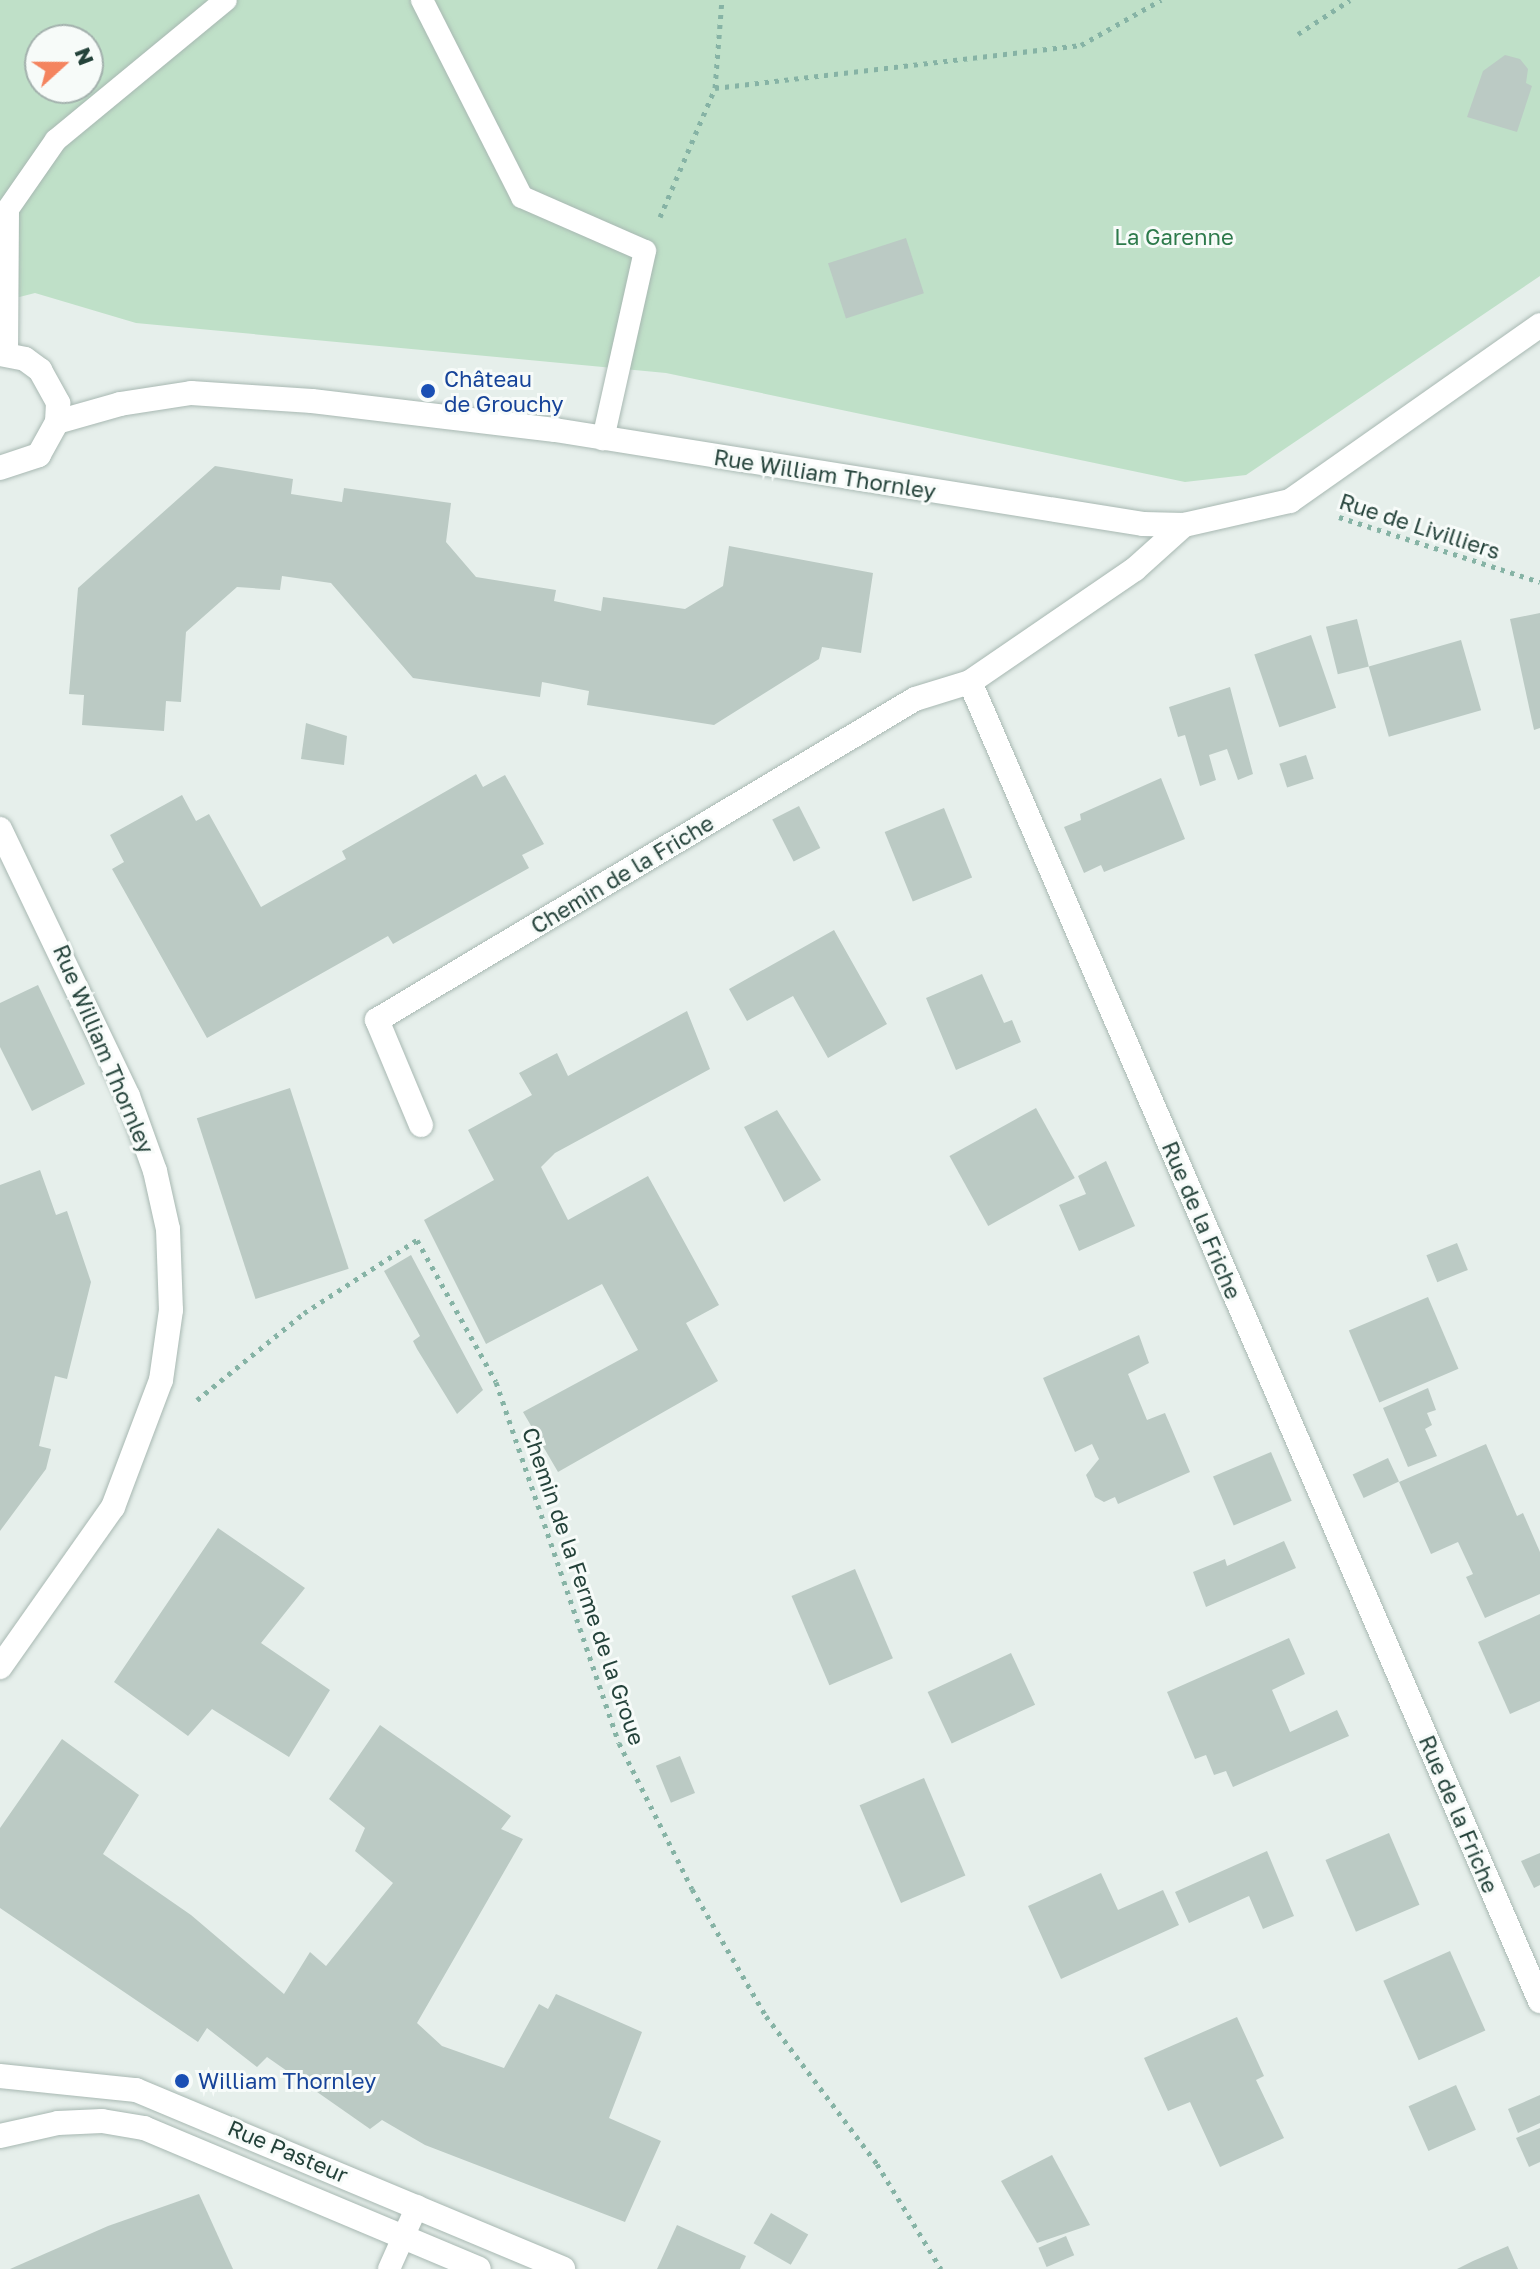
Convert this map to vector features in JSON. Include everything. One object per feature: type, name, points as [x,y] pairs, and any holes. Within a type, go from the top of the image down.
[{"type":"street","name":"Rue William Thornley","points":[[57,422],[120,404],[191,393],[312,401],[603,439],[1143,524],[1184,525],[1290,501],[1540,325]]},
{"type":"street","points":[[0,468],[22,465],[39,455],[57,422],[52,385],[25,359],[3,354]]},
{"type":"street","points":[[970,682],[1135,569],[1184,525]]},
{"type":"street","name":"Chemin de la Friche","points":[[421,1125],[377,1020],[915,699],[970,682]]},
{"type":"street","name":"Rue de la Friche","points":[[970,682],[1540,2001]]},
{"type":"street","name":"Rue William Thornley","points":[[0,829],[128,1096],[155,1171],[168,1229],[171,1310],[161,1380],[140,1446],[113,1507],[82,1556],[0,1667]]},
{"type":"street","name":"Rue Pasteur","points":[[0,2076],[136,2090],[563,2269]]},
{"type":"street","name":"Rue Pasteur","points":[[0,2136],[58,2123],[102,2121],[144,2128],[479,2269]]},
{"type":"lane","points":[[3,354],[8,209],[56,140],[226,0]]},
{"type":"lane","points":[[422,0],[522,197],[645,251],[603,439]]},
{"type":"lane","points":[[389,2269],[417,2206]]},
{"type":"path","points":[[645,251],[715,88],[722,0]]},
{"type":"path","points":[[715,88],[1081,45],[1161,0]]},
{"type":"path","points":[[1298,34],[1350,0]]},
{"type":"path","name":"Rue de Livilliers","points":[[1290,501],[1540,582]]},
{"type":"path","name":"Chemin de la Ferme de la Groue","points":[[140,1446],[304,1313],[417,1240],[496,1382],[619,1743],[685,1875],[766,2016],[877,2164],[941,2269]]},
{"type":"green space","name":"La Garenne","points":[[0,0],[1540,0],[1540,276],[1246,475],[1185,482],[666,373],[136,323],[35,293],[0,302]]},
{"type":"building","points":[[1505,55],[1520,59],[1528,69],[1526,83],[1532,86],[1517,132],[1467,117],[1483,71]]},
{"type":"building","points":[[906,238],[924,293],[846,319],[828,263]]},
{"type":"building","points":[[215,466],[293,479],[291,494],[342,502],[344,488],[451,503],[446,542],[476,577],[556,590],[554,601],[601,611],[603,597],[685,609],[723,586],[729,546],[873,573],[861,653],[822,647],[819,659],[714,725],[587,705],[589,691],[542,682],[540,697],[413,678],[331,583],[282,576],[280,590],[237,587],[186,632],[181,702],[166,701],[164,731],[82,725],[84,695],[69,694],[78,588]]},
{"type":"building","points":[[1540,613],[1540,728],[1534,730],[1510,619]]},
{"type":"building","points":[[1357,619],[1369,667],[1338,674],[1326,627]]},
{"type":"building","points":[[1311,635],[1336,708],[1279,727],[1254,655]]},
{"type":"building","points":[[1461,640],[1481,710],[1389,737],[1369,666]]},
{"type":"building","points":[[1230,687],[1253,774],[1238,780],[1227,749],[1209,755],[1216,780],[1200,786],[1185,735],[1178,737],[1169,707]]},
{"type":"building","points":[[306,723],[347,736],[344,765],[301,759]]},
{"type":"building","points":[[1306,755],[1314,779],[1287,787],[1279,764]]},
{"type":"building","points":[[476,774],[483,787],[505,775],[544,844],[522,855],[529,868],[393,944],[388,936],[207,1038],[112,869],[124,862],[110,835],[182,795],[196,821],[209,814],[261,907],[346,859],[342,851]]},
{"type":"building","points":[[1161,778],[1185,839],[1104,872],[1101,865],[1084,873],[1064,827],[1081,820],[1080,814]]},
{"type":"building","points":[[799,806],[820,848],[794,861],[772,820]]},
{"type":"building","points":[[944,808],[972,878],[913,902],[885,832]]},
{"type":"building","points":[[834,930],[887,1024],[828,1058],[793,996],[747,1021],[729,989]]},
{"type":"building","points":[[982,974],[1004,1023],[1012,1020],[1021,1042],[956,1070],[926,998]]},
{"type":"building","points":[[38,985],[85,1084],[32,1111],[0,1047],[0,1003]]},
{"type":"building","points":[[687,1011],[710,1069],[555,1153],[541,1167],[568,1220],[648,1176],[719,1305],[686,1323],[718,1381],[558,1472],[523,1412],[638,1350],[602,1284],[486,1344],[424,1220],[494,1180],[468,1130],[532,1095],[519,1073],[557,1053],[568,1076]]},
{"type":"building","points":[[290,1088],[349,1269],[256,1299],[197,1118]]},
{"type":"building","points":[[1036,1108],[1075,1178],[988,1226],[949,1156]]},
{"type":"building","points":[[777,1110],[821,1180],[784,1202],[744,1127]]},
{"type":"building","points":[[1106,1161],[1135,1226],[1079,1251],[1059,1205],[1086,1194],[1078,1176]]},
{"type":"building","points":[[40,1170],[56,1215],[67,1211],[91,1282],[67,1379],[55,1376],[39,1446],[51,1449],[46,1469],[0,1531],[0,1185]]},
{"type":"building","points":[[1457,1243],[1468,1270],[1437,1282],[1426,1255]]},
{"type":"building","points":[[411,1255],[483,1390],[457,1414],[417,1349],[413,1341],[420,1336],[384,1271]]},
{"type":"building","points":[[1428,1297],[1458,1369],[1379,1402],[1349,1331]]},
{"type":"building","points":[[1139,1335],[1149,1363],[1128,1374],[1147,1420],[1165,1413],[1190,1472],[1118,1504],[1115,1497],[1104,1502],[1095,1497],[1086,1475],[1099,1459],[1092,1444],[1075,1452],[1043,1378]]},
{"type":"building","points":[[1428,1388],[1436,1410],[1427,1413],[1432,1425],[1425,1429],[1437,1456],[1408,1467],[1383,1408]]},
{"type":"building","points":[[1486,1444],[1517,1516],[1523,1513],[1540,1552],[1540,1594],[1485,1618],[1466,1577],[1473,1574],[1458,1542],[1431,1554],[1399,1482]]},
{"type":"building","points":[[1271,1452],[1292,1501],[1234,1525],[1213,1477]]},
{"type":"building","points":[[1388,1458],[1399,1482],[1364,1498],[1353,1474]]},
{"type":"building","points":[[218,1528],[305,1588],[261,1643],[330,1690],[289,1757],[212,1709],[188,1736],[114,1682]]},
{"type":"building","points":[[1284,1541],[1296,1568],[1206,1607],[1193,1572],[1225,1559],[1227,1566]]},
{"type":"building","points":[[855,1569],[893,1658],[829,1685],[791,1596]]},
{"type":"building","points":[[1540,1614],[1540,1701],[1510,1714],[1478,1642]]},
{"type":"building","points":[[1289,1638],[1305,1674],[1272,1690],[1290,1732],[1337,1710],[1349,1736],[1233,1787],[1226,1771],[1214,1775],[1206,1755],[1195,1759],[1167,1692]]},
{"type":"building","points":[[1011,1653],[1035,1705],[952,1744],[928,1692]]},
{"type":"building","points":[[380,1725],[511,1816],[501,1829],[523,1839],[417,2023],[442,2046],[504,2068],[539,2004],[548,2009],[556,1994],[642,2032],[609,2118],[661,2141],[625,2222],[425,2145],[382,2120],[370,2129],[267,2057],[257,2067],[207,2028],[198,2042],[0,1908],[0,1828],[62,1739],[139,1795],[103,1854],[191,1915],[284,1994],[310,1952],[326,1966],[393,1883],[355,1851],[365,1828],[329,1799]]},
{"type":"building","points":[[680,1756],[695,1793],[671,1803],[656,1766]]},
{"type":"building","points":[[924,1778],[965,1876],[901,1903],[860,1805]]},
{"type":"building","points":[[1389,1833],[1419,1905],[1356,1932],[1325,1860]]},
{"type":"building","points":[[1267,1851],[1294,1916],[1263,1929],[1249,1896],[1189,1923],[1175,1892]]},
{"type":"building","points":[[1540,1853],[1540,1885],[1534,1888],[1521,1861]]},
{"type":"building","points":[[1101,1873],[1118,1910],[1163,1890],[1179,1925],[1061,1979],[1028,1906]]},
{"type":"building","points":[[1450,1951],[1485,2030],[1419,2060],[1383,1981]]},
{"type":"building","points":[[1237,2017],[1264,2076],[1256,2080],[1284,2138],[1220,2167],[1190,2102],[1168,2111],[1144,2058]]},
{"type":"building","points":[[1456,2085],[1476,2130],[1428,2151],[1408,2106]]},
{"type":"building","points":[[1540,2095],[1540,2123],[1518,2133],[1508,2109]]},
{"type":"building","points":[[1540,2128],[1540,2162],[1529,2167],[1516,2138]]},
{"type":"building","points":[[1052,2155],[1090,2225],[1037,2243],[1001,2181]]},
{"type":"building","points":[[199,2194],[233,2269],[10,2269],[108,2226]]},
{"type":"building","points":[[771,2213],[808,2234],[791,2265],[754,2243]]},
{"type":"building","points":[[677,2225],[746,2256],[740,2269],[657,2269]]},
{"type":"building","points":[[1066,2236],[1074,2255],[1047,2267],[1038,2248]]},
{"type":"building","points":[[1508,2246],[1518,2269],[1457,2269],[1473,2261]]},
{"type":"place","name":"Château de Grouchy","points":[[428,391]]},
{"type":"place","name":"William Thornley","points":[[182,2081]]}]
